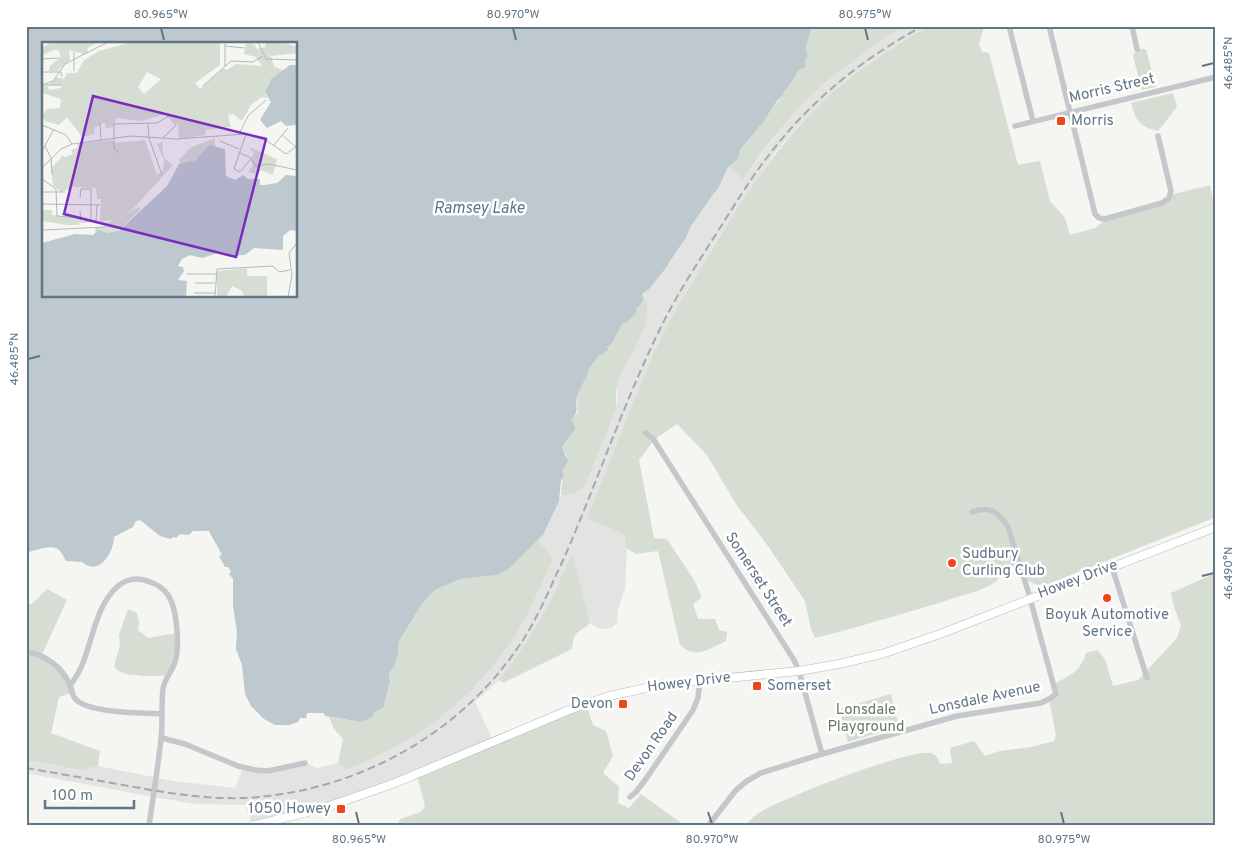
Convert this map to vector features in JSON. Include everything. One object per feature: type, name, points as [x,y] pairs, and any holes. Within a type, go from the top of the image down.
[{"type":"main road","name":"Howey Drive","points":[[251,826],[324,808],[395,783],[597,699],[651,687],[799,672],[846,663],[899,648],[1216,527]]},
{"type":"street","points":[[1009,26],[1033,121]]},
{"type":"street","points":[[1050,26],[1095,214],[1098,218],[1105,219],[1162,203],[1169,198],[1171,191],[1158,136]]},
{"type":"street","points":[[1132,26],[1137,49]]},
{"type":"street","name":"Morris Street","points":[[1015,126],[1216,77]]},
{"type":"street","name":"Somerset Street","points":[[646,433],[654,440],[665,456],[791,654],[799,672],[822,754]]},
{"type":"street","points":[[972,512],[982,509],[990,510],[1003,519],[1008,527],[1030,599]]},
{"type":"street","points":[[1112,567],[1147,678]]},
{"type":"street","points":[[70,685],[75,679],[104,607],[117,587],[131,579],[146,580],[167,594],[171,602],[176,633],[176,657],[163,689],[162,738],[149,826]]},
{"type":"street","name":"Lonsdale Avenue","points":[[708,826],[726,802],[747,781],[761,773],[957,716],[1049,699],[1056,694],[1030,599]]},
{"type":"street","points":[[26,652],[40,655],[50,660],[70,685],[74,698],[80,703],[122,711],[162,714]]},
{"type":"street","name":"Devon Road","points":[[630,797],[648,776],[693,710],[698,698],[700,681]]},
{"type":"street","points":[[162,738],[185,744],[238,766],[254,770],[268,771],[306,763]]},
{"type":"shaded area","points":[[905,26],[934,26],[909,38],[870,62],[845,81],[802,122],[777,150],[720,235],[686,292],[650,362],[586,519],[611,528],[625,536],[627,542],[625,589],[618,609],[617,623],[611,628],[599,629],[590,623],[572,554],[551,600],[526,643],[499,680],[475,702],[494,743],[343,802],[252,826],[246,805],[195,804],[26,773],[26,760],[80,770],[98,766],[173,781],[235,788],[243,768],[254,771],[306,763],[317,768],[338,763],[348,770],[423,730],[447,711],[485,676],[508,646],[518,630],[552,559],[538,540],[543,535],[561,495],[570,494],[585,486],[616,409],[618,399],[616,385],[640,337],[642,294],[649,289],[678,251],[691,226],[718,189],[728,167],[743,179],[785,123],[820,88],[859,55]]},
{"type":"green space","points":[[812,26],[905,26],[857,58],[815,93],[778,132],[743,179],[728,167],[738,159],[740,150],[783,95],[796,76],[797,71],[806,67],[805,61],[808,57],[806,49]]},
{"type":"green space","points":[[934,26],[984,26],[979,45],[982,52],[989,53],[1018,165],[1040,161],[1050,201],[1065,218],[1070,235],[1095,228],[1105,220],[1162,204],[1170,195],[1210,185],[1213,200],[1216,199],[1216,517],[1041,587],[1025,579],[1020,565],[1001,572],[996,581],[978,591],[815,638],[811,629],[805,601],[768,546],[736,504],[707,455],[677,424],[654,440],[639,460],[654,538],[667,539],[694,580],[702,597],[693,604],[698,619],[715,619],[719,630],[727,632],[726,641],[703,652],[692,652],[680,645],[658,551],[636,554],[626,548],[625,536],[611,528],[586,519],[642,381],[663,335],[744,198],[784,143],[831,94],[885,53],[927,28]]},
{"type":"green space","points":[[1137,49],[1146,49],[1156,87],[1142,90],[1133,56]]},
{"type":"green space","points":[[1173,93],[1177,107],[1158,131],[1140,122],[1135,115],[1131,103]]},
{"type":"green space","points":[[642,294],[646,302],[647,312],[642,333],[618,382],[616,409],[585,486],[574,493],[561,495],[563,470],[567,456],[562,447],[575,429],[571,421],[578,412],[577,395],[584,379],[588,375],[588,370],[616,336],[623,323],[629,320]]},
{"type":"green space","points":[[538,540],[553,559],[518,631],[487,673],[450,710],[422,731],[386,752],[347,770],[338,763],[343,739],[334,729],[329,717],[360,722],[371,718],[374,712],[384,705],[390,682],[389,673],[394,666],[398,654],[398,643],[421,605],[435,590],[460,579],[497,575],[503,572],[510,568]]},
{"type":"green space","points":[[572,553],[590,623],[575,635],[572,649],[503,683],[499,680],[526,643],[551,600]]},
{"type":"green space","points":[[1216,573],[1216,826],[745,826],[757,814],[775,804],[820,785],[898,758],[931,753],[936,756],[940,764],[952,763],[950,748],[974,741],[985,756],[1000,751],[1031,747],[1054,741],[1056,735],[1049,700],[1056,693],[1054,684],[1078,669],[1086,653],[1097,650],[1105,659],[1113,686],[1138,680],[1177,638],[1181,625],[1171,593]]},
{"type":"green space","points":[[47,589],[67,600],[42,656],[59,670],[72,693],[59,697],[51,733],[100,751],[98,766],[80,770],[26,760],[26,603],[32,604]]},
{"type":"green space","points":[[128,609],[137,613],[138,630],[148,638],[176,633],[176,650],[167,676],[130,675],[123,673],[114,666],[120,646],[119,635]]},
{"type":"green space","name":"Lonsdale Playground","points":[[891,694],[899,727],[848,742],[839,709]]},
{"type":"green space","points":[[586,704],[593,725],[606,731],[613,756],[603,773],[619,787],[618,803],[629,808],[641,794],[680,822],[680,826],[397,826],[400,819],[421,812],[425,806],[417,775]]},
{"type":"water","name":"Ramsey Lake","points":[[26,26],[812,26],[806,48],[808,57],[805,61],[806,67],[797,71],[796,76],[783,95],[740,150],[738,159],[728,167],[718,189],[691,226],[685,239],[665,269],[649,289],[642,294],[643,301],[636,309],[636,313],[627,322],[623,323],[612,343],[607,347],[608,350],[599,356],[588,370],[589,372],[577,398],[576,412],[571,421],[574,423],[575,429],[562,447],[568,461],[563,470],[559,501],[543,535],[510,568],[503,572],[497,575],[460,579],[435,590],[421,605],[398,643],[398,654],[394,666],[389,673],[390,682],[383,708],[374,712],[373,717],[361,722],[325,716],[324,713],[307,713],[306,718],[300,718],[298,722],[289,725],[275,725],[264,719],[251,706],[245,694],[242,665],[236,649],[237,632],[233,606],[233,579],[229,574],[231,572],[228,567],[225,567],[219,556],[222,555],[209,531],[193,531],[189,535],[180,534],[176,538],[170,539],[160,536],[140,520],[136,521],[133,527],[114,537],[111,549],[104,561],[94,567],[82,562],[66,561],[56,548],[43,548],[26,553]]},
{"type":"railway","points":[[26,768],[177,794],[226,798],[259,797],[298,791],[336,781],[372,767],[407,750],[440,728],[470,703],[497,675],[527,633],[565,556],[645,360],[694,268],[755,173],[785,135],[839,82],[879,52],[923,26]]},
{"type":"place","name":"Morris","points":[[1061,121]]},
{"type":"place","name":"Sudbury Curling Club","points":[[952,563]]},
{"type":"place","name":"Boyuk Automotive Service","points":[[1107,598]]},
{"type":"place","name":"Somerset","points":[[757,686]]},
{"type":"place","name":"Devon","points":[[623,704]]},
{"type":"place","name":"1050 Howey","points":[[341,809]]}]
